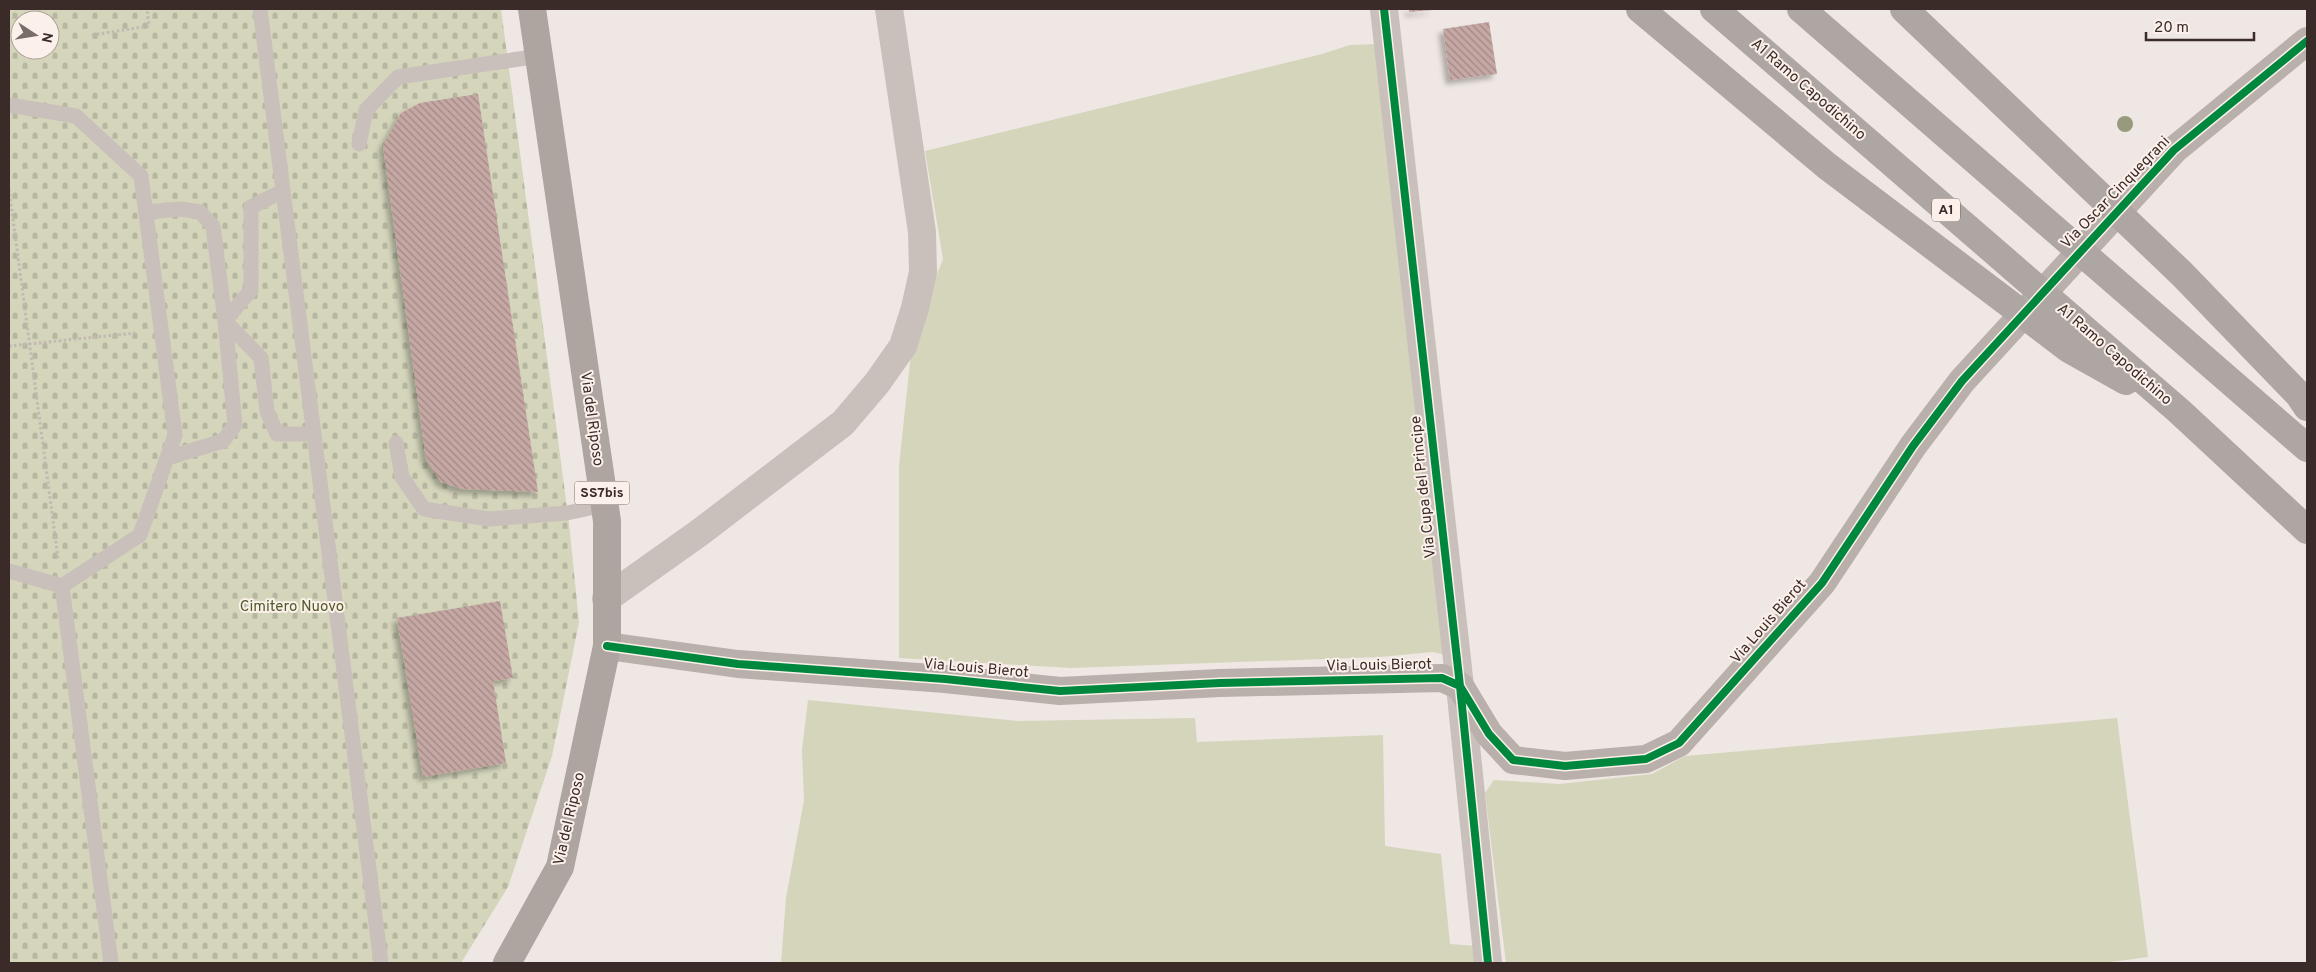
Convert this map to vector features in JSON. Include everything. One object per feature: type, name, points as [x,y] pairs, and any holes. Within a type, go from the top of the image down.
[{"type":"highway","points":[[1640,9],[1827,166],[2069,349],[2179,411]]},
{"type":"highway","name":"A1 Ramo Capodichino","points":[[1714,9],[2179,411],[2307,530]]},
{"type":"highway","points":[[1801,9],[2307,448]]},
{"type":"highway","points":[[1904,9],[2182,274],[2299,395],[2307,407]]},
{"type":"main road","name":"Via del Riposo","points":[[507,963],[560,867],[607,646],[607,521],[532,9]]},
{"type":"street","points":[[606,599],[699,533],[843,423],[877,384],[903,346],[915,308],[923,272],[922,232],[889,9]]},
{"type":"street","name":"Via Cupa del Principe","points":[[1384,9],[1460,686],[1488,963]]},
{"type":"street","name":"Via Oscar Cinquegrani","points":[[1962,381],[2174,150],[2307,41]]},
{"type":"street","name":"Via Louis Bierot","points":[[607,646],[738,664],[946,679],[1060,691],[1220,683],[1442,678],[1460,686],[1490,734],[1513,760],[1565,766],[1646,759],[1679,743],[1822,583],[1913,446],[1962,381]]},
{"type":"lane","points":[[260,9],[381,963]]},
{"type":"lane","points":[[359,144],[366,110],[398,77],[539,56]]},
{"type":"lane","points":[[9,105],[76,116],[142,176],[175,436],[140,535],[62,586],[9,570]]},
{"type":"lane","points":[[225,321],[251,290],[251,207],[283,191]]},
{"type":"lane","points":[[146,212],[181,209],[200,212],[213,226],[236,425],[224,441],[167,458]]},
{"type":"lane","points":[[225,321],[261,358],[267,411],[278,434],[314,434]]},
{"type":"lane","points":[[396,443],[402,477],[424,509],[489,519],[567,513],[604,504]]},
{"type":"lane","points":[[62,586],[111,963]]},
{"type":"path","points":[[92,34],[149,26],[148,9]]},
{"type":"path","points":[[9,189],[62,586]]},
{"type":"path","points":[[9,346],[161,330]]},
{"type":"green space","name":"Cimitero Nuovo","points":[[9,9],[501,9],[569,523],[579,622],[552,756],[508,887],[461,963],[9,963]]},
{"type":"green space","points":[[1380,44],[1447,655],[1432,652],[1380,657],[1071,668],[899,658],[899,466],[913,335],[943,259],[925,151],[1322,54],[1350,45]]},
{"type":"green space","points":[[808,700],[1018,721],[1195,718],[1197,742],[1383,735],[1385,846],[1441,854],[1450,944],[1477,946],[1479,963],[781,963],[786,898],[804,800],[802,750]]},
{"type":"green space","points":[[2117,718],[2148,957],[2103,963],[1506,963],[1485,793],[1494,780],[1559,784],[1652,774],[1685,756]]},
{"type":"building","points":[[1409,9],[1433,9],[1433,10],[1409,12]]},
{"type":"building","points":[[1489,22],[1497,74],[1450,80],[1443,29]]},
{"type":"building","points":[[478,94],[538,492],[462,489],[441,482],[426,459],[383,146],[401,113],[420,103]]},
{"type":"building","points":[[500,601],[513,678],[493,681],[506,763],[423,777],[397,618]]},
{"type":"cycle path","points":[[1384,9],[1460,686],[1488,963]]},
{"type":"cycle path","points":[[607,646],[738,664],[945,679],[1060,691],[1220,683],[1442,678],[1460,686],[1489,734],[1513,760],[1565,766],[1646,759],[1679,743],[1822,583],[1913,446],[1962,381],[2174,150],[2307,41]]}]
